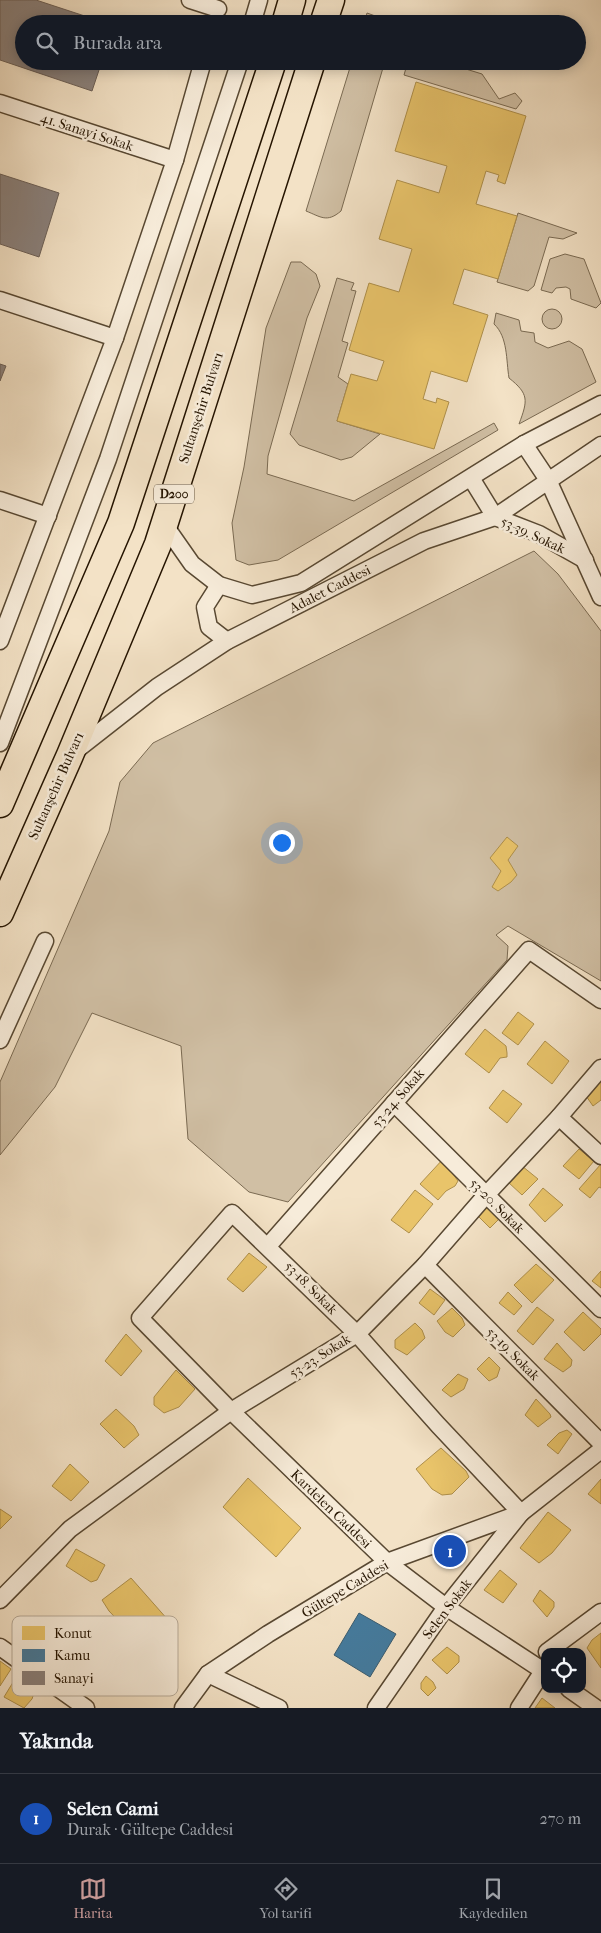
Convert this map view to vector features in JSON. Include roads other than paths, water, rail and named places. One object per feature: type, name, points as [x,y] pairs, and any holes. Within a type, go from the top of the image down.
[{"type":"highway","points":[[288,15],[292,0]]},
{"type":"highway","points":[[327,15],[331,0]]},
{"type":"highway","name":"D200","points":[[0,804],[121,523],[270,70]]},
{"type":"highway","name":"Sultanşehir Bulvarı","points":[[0,913],[70,755],[164,524],[309,70]]},
{"type":"street","points":[[190,0],[217,11]]},
{"type":"street","points":[[255,15],[259,0]]},
{"type":"street","points":[[0,641],[116,338],[175,160],[200,70]]},
{"type":"street","points":[[0,743],[108,459],[237,70]]},
{"type":"street","name":"41. Sanayi Sokak","points":[[0,103],[175,160]]},
{"type":"street","points":[[0,300],[116,338]]},
{"type":"street","name":"Adalet Caddesi","points":[[164,524],[192,564],[218,585],[252,595],[301,583],[524,444],[601,404]]},
{"type":"street","name":"53-39. Sokak","points":[[524,444],[548,480],[601,597]]},
{"type":"street","name":"Adalet Caddesi","points":[[70,755],[157,687],[227,641],[424,541],[495,517],[601,444]]},
{"type":"street","name":"53-39. Sokak","points":[[471,478],[495,517],[539,534],[585,560]]},
{"type":"street","points":[[0,500],[48,516]]},
{"type":"street","points":[[218,585],[205,607],[209,628],[227,641]]},
{"type":"street","points":[[0,1040],[45,941]]},
{"type":"street","name":"53-24. Sokak","points":[[268,1246],[529,950],[601,1000]]},
{"type":"street","name":"53-23. Sokak","points":[[0,1600],[70,1529],[231,1411],[357,1334],[425,1265],[486,1195],[560,1117],[601,1068]]},
{"type":"street","name":"53-20. Sokak","points":[[394,1103],[601,1309]]},
{"type":"street","points":[[560,1117],[601,1156]]},
{"type":"street","name":"53-18. Sokak","points":[[140,1318],[232,1213],[357,1334],[438,1425],[521,1513]]},
{"type":"street","name":"53-19. Sokak","points":[[425,1265],[601,1443]]},
{"type":"street","name":"Kardelen Caddesi","points":[[140,1318],[231,1411],[387,1562],[446,1607],[541,1661]]},
{"type":"street","name":"Gültepe Caddesi","points":[[183,1708],[208,1674],[268,1634],[387,1562],[521,1513],[601,1450]]},
{"type":"street","name":"Selen Sokak","points":[[376,1708],[446,1607],[521,1513]]},
{"type":"street","points":[[559,1648],[601,1612]]},
{"type":"street","points":[[0,1647],[12,1656]]},
{"type":"street","points":[[519,1708],[541,1664]]},
{"type":"street","points":[[208,1674],[280,1708]]},
{"type":"street","points":[[575,1693],[596,1708]]},
{"type":"street","points":[[69,1696],[86,1708]]},
{"type":"place","name":"Selen Cami","points":[[450,1551]]}]
